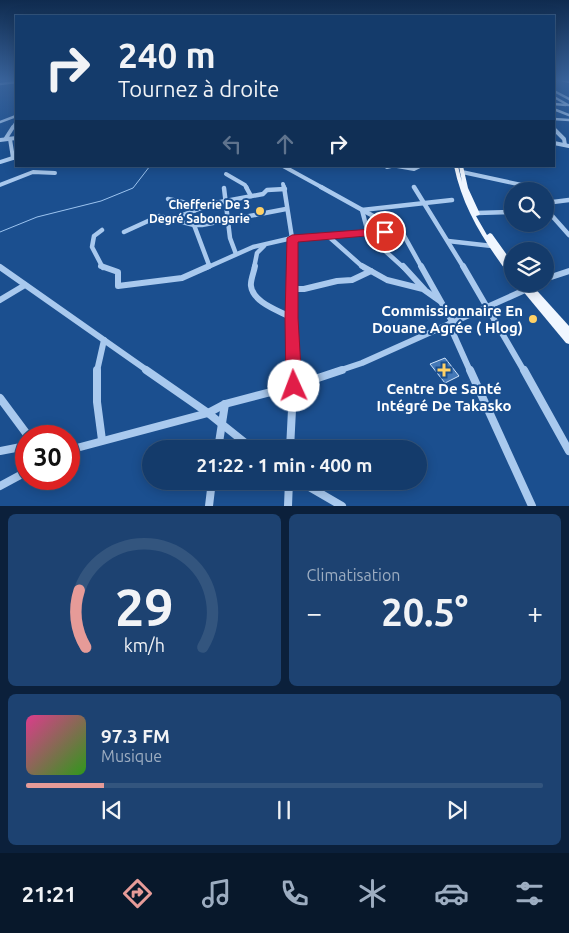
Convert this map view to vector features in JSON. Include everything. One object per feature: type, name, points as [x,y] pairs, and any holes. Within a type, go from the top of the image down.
[{"type":"main road","points":[[456,167],[463,194],[472,213],[504,263]]},
{"type":"main road","points":[[462,169],[466,188],[477,213],[504,254]]},
{"type":"main road","points":[[532,292],[569,340]]},
{"type":"main road","points":[[533,292],[569,331]]},
{"type":"street","points":[[556,110],[569,115]]},
{"type":"street","points":[[0,122],[15,116]]},
{"type":"street","points":[[555,119],[569,120]]},
{"type":"street","points":[[0,162],[15,157],[10,139],[6,138],[15,124]]},
{"type":"street","points":[[555,132],[569,136]]},
{"type":"street","points":[[555,132],[564,139],[567,145]]},
{"type":"street","points":[[0,140],[15,138]]},
{"type":"street","points":[[285,167],[401,231],[451,323],[532,506]]},
{"type":"street","points":[[403,167],[414,169],[418,167]]},
{"type":"street","points":[[27,168],[32,173]]},
{"type":"street","points":[[462,169],[511,182]]},
{"type":"street","points":[[0,185],[32,173],[55,173]]},
{"type":"street","points":[[226,174],[245,185],[251,196]]},
{"type":"street","points":[[172,219],[195,210],[226,201],[263,194],[267,190],[284,186],[286,209],[292,238],[294,386],[291,440]]},
{"type":"street","points":[[414,187],[488,306],[569,451]]},
{"type":"street","points":[[224,188],[230,238],[236,254]]},
{"type":"street","points":[[168,199],[187,203],[195,210]]},
{"type":"street","points":[[362,210],[423,201],[452,200]]},
{"type":"street","points":[[554,201],[569,200]]},
{"type":"street","points":[[124,232],[158,216],[194,225],[286,209]]},
{"type":"street","points":[[362,210],[368,233],[376,243],[408,271],[433,298],[440,302]]},
{"type":"street","points":[[477,213],[504,212]]},
{"type":"street","points":[[554,218],[569,235]]},
{"type":"street","points":[[194,225],[209,265]]},
{"type":"street","points":[[102,230],[94,236],[92,248],[101,267],[118,272],[118,286],[182,278],[236,254],[292,238],[401,231]]},
{"type":"street","points":[[328,236],[351,260],[398,284],[424,289]]},
{"type":"street","points":[[448,241],[492,246]]},
{"type":"street","points":[[256,249],[252,290],[260,300],[292,318]]},
{"type":"street","points":[[0,267],[208,413],[241,440]]},
{"type":"street","points":[[293,289],[304,289],[337,280],[352,280],[371,271]]},
{"type":"street","points":[[554,276],[569,271]]},
{"type":"street","points":[[0,300],[25,285]]},
{"type":"street","points":[[80,447],[208,413],[225,404],[294,386],[362,363],[488,306],[510,299],[519,292]]},
{"type":"street","points":[[102,440],[97,393],[99,351],[104,340]]},
{"type":"street","points":[[0,398],[20,425]]},
{"type":"street","points":[[219,440],[225,404]]},
{"type":"street","points":[[0,451],[15,448]]},
{"type":"street","points":[[0,486],[15,478]]},
{"type":"street","points":[[208,506],[211,490]]},
{"type":"street","points":[[288,506],[289,490]]},
{"type":"street","points":[[314,490],[342,506]]},
{"type":"building","points":[[445,358],[459,376],[445,383],[430,364]]},
{"type":"waterway","points":[[0,232],[37,217],[101,201],[133,188],[149,167]]},
{"type":"place","name":"Chefferie De 3 Degré Sabongarie","points":[[260,211]]},
{"type":"place","name":"Commissionnaire En Douane Agrée ( Hlog)","points":[[533,319]]},
{"type":"place","name":"Centre De Santé Intégré De Takasko","points":[[444,370]]},
{"type":"route","points":[[294,386],[292,238],[385,232]]}]
